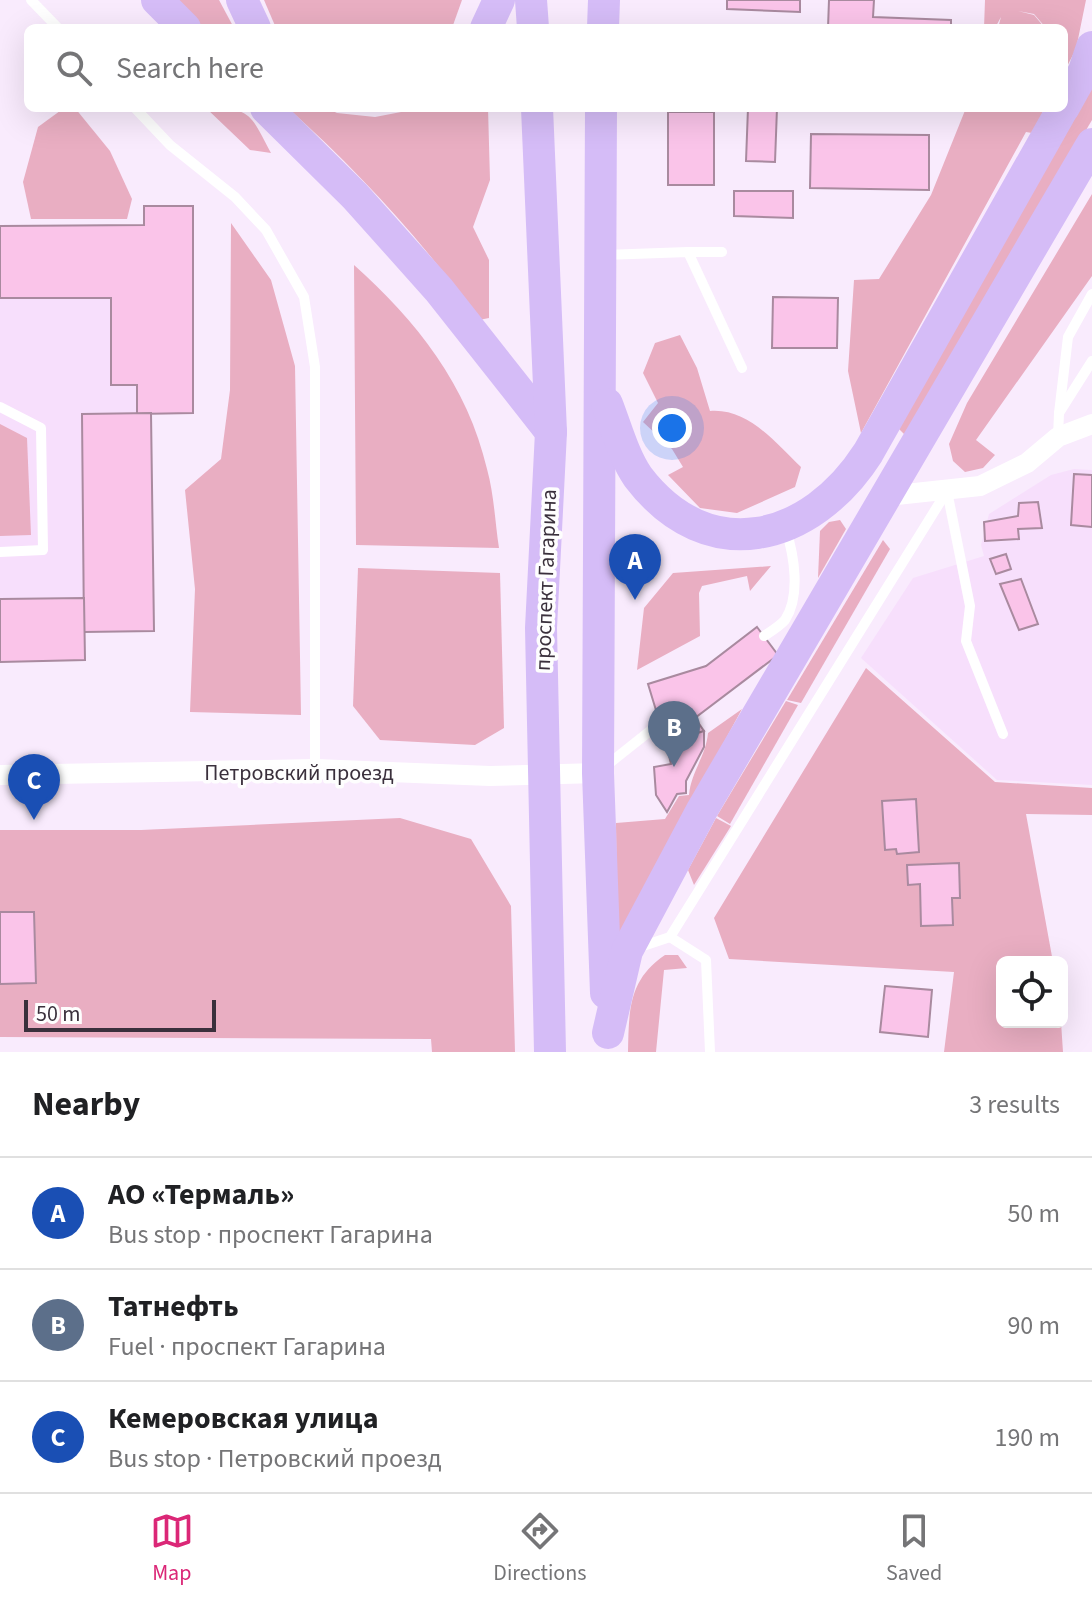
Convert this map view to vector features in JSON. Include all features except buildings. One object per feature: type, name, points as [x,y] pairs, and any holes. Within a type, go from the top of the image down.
[{"type":"main road","points":[[157,0],[181,24]]},
{"type":"main road","points":[[242,0],[253,24]]},
{"type":"main road","points":[[488,24],[499,0]]},
{"type":"main road","points":[[531,0],[533,24]]},
{"type":"main road","points":[[603,24],[604,0]]},
{"type":"main road","points":[[1068,100],[1084,71],[1092,47]]},
{"type":"main road","points":[[270,112],[355,196],[439,290],[551,432]]},
{"type":"main road","name":"проспект Гагарина","points":[[537,112],[551,432],[541,628],[550,1052]]},
{"type":"main road","points":[[601,112],[598,773],[608,1042]]},
{"type":"main road","points":[[608,1042],[627,951],[1061,112]]},
{"type":"main road","points":[[601,389],[636,474],[663,505],[687,523],[716,533],[749,534],[785,527],[870,486],[1092,144]]},
{"type":"street","points":[[870,486],[947,491],[980,486],[1016,468],[1058,437],[1092,424]]},
{"type":"street","name":"Петровский проезд","points":[[0,775],[315,769],[490,776],[598,773]]},
{"type":"lane","points":[[31,0],[54,24]]},
{"type":"lane","points":[[139,112],[170,145],[235,197],[266,230],[304,297],[315,367],[315,769]]},
{"type":"lane","points":[[688,252],[742,368]]},
{"type":"lane","points":[[598,255],[722,252]]},
{"type":"lane","points":[[1058,437],[1068,337],[1092,294]]},
{"type":"lane","points":[[1059,413],[1092,361]]},
{"type":"lane","points":[[0,407],[41,428],[43,550],[0,552]]},
{"type":"lane","points":[[947,491],[970,606],[966,641],[1003,734]]},
{"type":"lane","points":[[627,951],[670,937],[947,491]]},
{"type":"lane","points":[[764,636],[795,626],[794,555],[785,527]]},
{"type":"lane","points":[[598,773],[660,723]]},
{"type":"lane","points":[[670,937],[706,960],[710,1052]]},
{"type":"shaded area","points":[[174,0],[219,0],[232,24],[198,24]]},
{"type":"shaded area","points":[[264,0],[462,0],[453,24],[274,24]]},
{"type":"shaded area","points":[[985,0],[1086,0],[1076,49],[1068,64],[1068,24],[1043,24],[1034,14],[1018,11],[1034,15],[1042,24],[999,24],[1001,17],[997,24],[984,24]]},
{"type":"shaded area","points":[[1092,84],[1092,120],[905,435],[898,428]]},
{"type":"shaded area","points":[[59,112],[78,112],[110,151],[132,199],[127,219],[31,219],[23,182],[38,127]]},
{"type":"shaded area","points":[[210,112],[241,112],[248,116],[271,153],[250,150]]},
{"type":"shaded area","points":[[292,112],[335,112],[375,117],[401,112],[488,112],[490,180],[473,227],[489,260],[489,318],[479,320],[390,209]]},
{"type":"shaded area","points":[[964,112],[1043,112],[1032,133],[1026,132],[861,433],[848,371],[854,280],[879,279],[931,195]]},
{"type":"shaded area","points":[[1092,194],[1092,276],[976,440],[995,455],[983,468],[965,472],[953,461],[949,444],[967,403]]},
{"type":"shaded area","points":[[144,206],[193,206],[193,413],[151,414],[154,631],[85,632],[85,660],[0,662],[0,226],[143,225]]},
{"type":"shaded area","points":[[231,223],[271,280],[295,366],[301,715],[190,712],[195,589],[185,490],[221,459],[230,390]]},
{"type":"shaded area","points":[[354,265],[398,308],[437,356],[453,382],[467,410],[487,469],[499,548],[356,545]]},
{"type":"shaded area","points":[[680,335],[697,368],[710,411],[737,415],[760,428],[801,467],[795,487],[737,513],[700,508],[668,475],[683,467],[672,449],[643,422],[658,403],[643,373],[655,343]]},
{"type":"shaded area","points":[[0,424],[27,438],[31,535],[0,536]]},
{"type":"shaded area","points":[[1074,469],[1092,470],[1092,785],[997,780],[861,658],[913,578],[984,556],[981,545],[989,514],[1051,475]]},
{"type":"shaded area","points":[[840,520],[846,529],[818,578],[820,531],[829,522]]},
{"type":"shaded area","points":[[883,540],[890,549],[801,703],[787,700]]},
{"type":"shaded area","points":[[771,566],[750,591],[747,576],[702,586],[699,593],[700,636],[637,670],[644,608],[673,573]]},
{"type":"shaded area","points":[[358,568],[500,573],[504,728],[475,745],[380,740],[353,706]]},
{"type":"shaded area","points":[[866,668],[995,782],[1092,788],[1092,815],[1026,814],[1052,956],[996,956],[996,1028],[1061,1028],[1063,1052],[944,1052],[954,972],[729,959],[714,918]]},
{"type":"shaded area","points":[[786,701],[798,705],[730,824],[717,816]]},
{"type":"shaded area","points":[[742,709],[617,939],[616,823],[665,819],[679,796],[689,795],[708,733]]},
{"type":"shaded area","points":[[400,818],[471,839],[511,906],[515,1052],[432,1052],[431,1039],[0,1037],[0,830],[141,830]]},
{"type":"shaded area","points":[[716,818],[731,826],[694,885],[688,870]]},
{"type":"shaded area","points":[[665,955],[678,955],[687,968],[664,970],[656,1052],[628,1052],[630,1010],[637,986]]},
{"type":"place","name":"АО «Термаль»","points":[[635,600]]},
{"type":"place","name":"Татнефть","points":[[674,767]]},
{"type":"place","name":"Кемеровская улица","points":[[34,820]]}]
